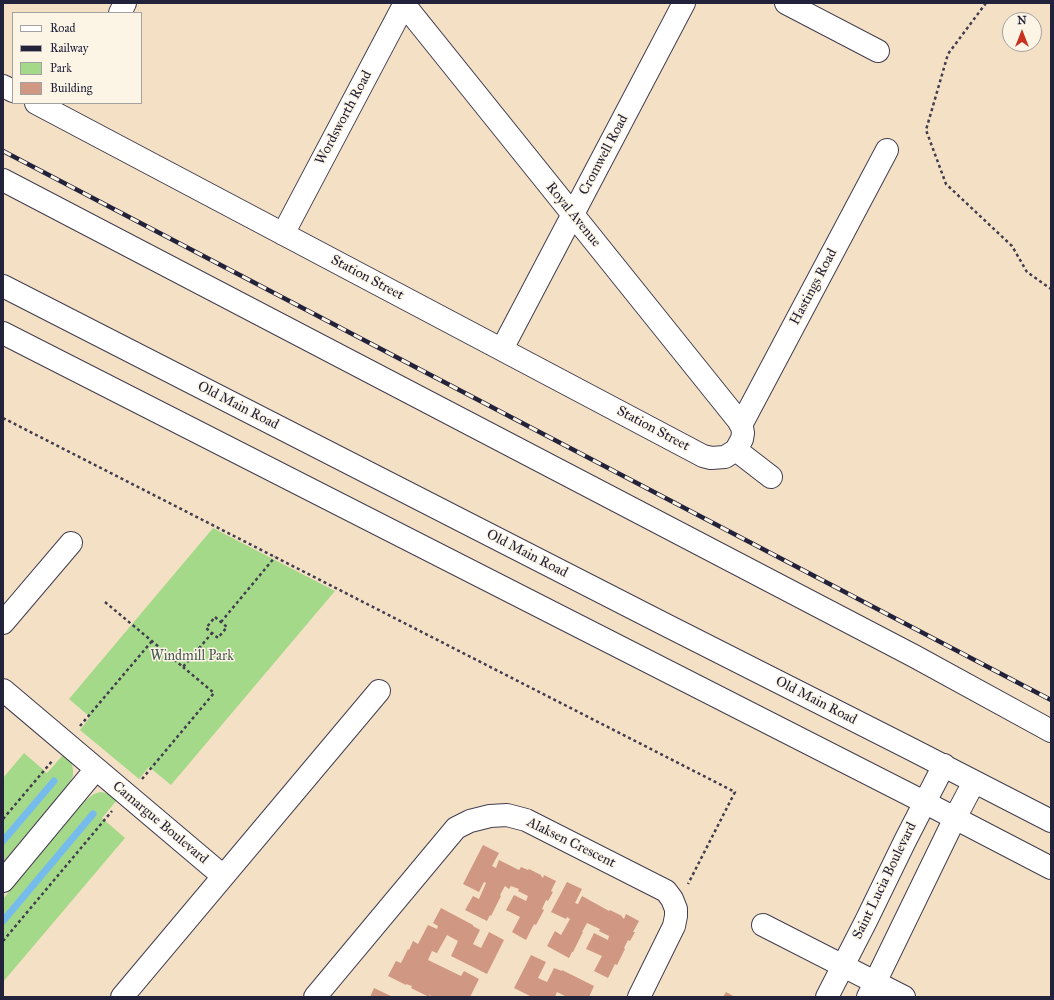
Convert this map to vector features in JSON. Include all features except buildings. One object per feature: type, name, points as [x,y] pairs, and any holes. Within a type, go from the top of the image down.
[{"type":"street","points":[[120,12],[125,3]]},
{"type":"street","name":"Royal Avenue","points":[[404,3],[742,426]]},
{"type":"street","name":"Wordsworth Road","points":[[283,234],[404,3]]},
{"type":"street","name":"Cromwell Road","points":[[502,349],[684,3]]},
{"type":"street","points":[[786,3],[878,51]]},
{"type":"street","points":[[3,86],[12,90]]},
{"type":"street","name":"Station Street","points":[[41,104],[68,110],[283,234],[703,456],[711,458],[724,457],[736,450]]},
{"type":"street","name":"Hastings Road","points":[[736,450],[742,439],[742,426],[887,150]]},
{"type":"street","points":[[3,180],[914,656],[1051,730]]},
{"type":"street","name":"Old Main Road","points":[[3,286],[657,621],[944,765],[1051,821]]},
{"type":"street","points":[[3,333],[1051,868]]},
{"type":"street","points":[[736,450],[771,477]]},
{"type":"street","points":[[3,623],[71,543]]},
{"type":"street","name":"Camargue Boulevard","points":[[3,690],[223,876]]},
{"type":"street","points":[[122,997],[379,691]]},
{"type":"street","name":"Saint Lucia Boulevard","points":[[826,997],[944,765]]},
{"type":"street","points":[[3,881],[96,769]]},
{"type":"street","points":[[871,990],[974,782]]},
{"type":"street","name":"Alaksen Crescent","points":[[315,997],[456,828],[470,821],[490,816],[507,815],[526,820],[666,891],[672,899],[676,909]]},
{"type":"street","points":[[639,997],[674,926],[676,909]]},
{"type":"street","points":[[764,925],[842,965],[871,990],[904,997]]},
{"type":"path","points":[[986,3],[948,54],[926,130],[946,184],[1012,246],[1027,272],[1051,289]]},
{"type":"path","points":[[3,418],[735,792],[676,909]]},
{"type":"path","points":[[221,622],[275,557]]},
{"type":"path","points":[[3,941],[126,794],[134,785],[136,786],[214,693],[105,602]]},
{"type":"path","points":[[215,617],[227,627],[218,638],[212,633],[206,628],[215,617]]},
{"type":"path","points":[[183,667],[212,633]]},
{"type":"path","points":[[3,819],[152,641]]},
{"type":"green space","name":"Windmill Park","points":[[213,528],[335,591],[171,785],[149,767],[139,779],[80,730],[90,717],[69,699]]},
{"type":"green space","points":[[24,753],[47,773],[63,755],[72,764],[73,776],[68,785],[3,862],[3,778]]},
{"type":"green space","points":[[100,792],[106,793],[117,800],[102,818],[125,838],[3,982],[3,899],[86,800],[94,794]]},
{"type":"waterway","points":[[3,841],[54,781]]},
{"type":"waterway","points":[[3,921],[93,814]]},
{"type":"railway","points":[[3,151],[1051,700]]}]
